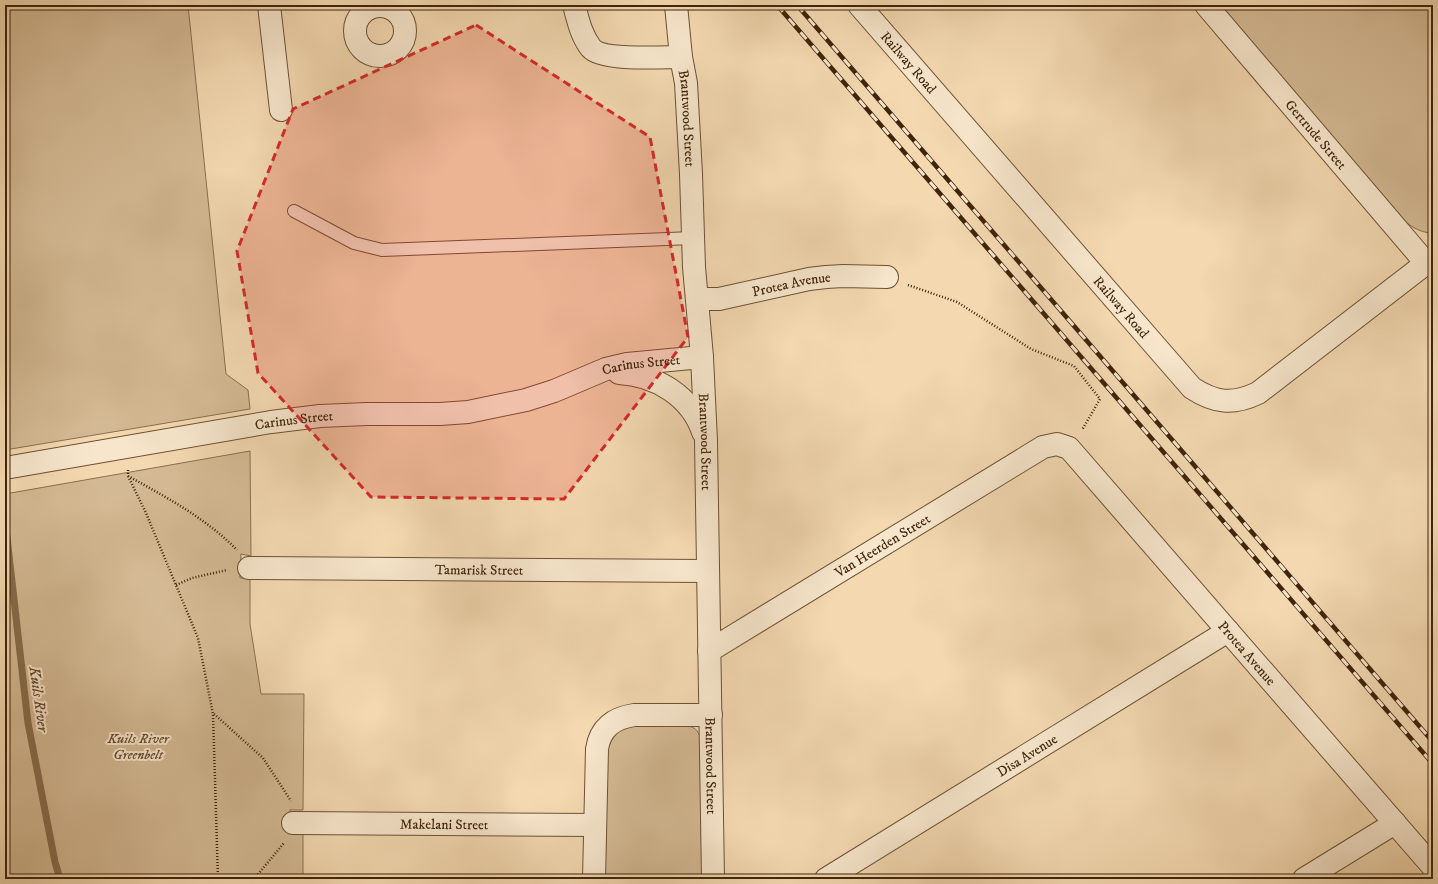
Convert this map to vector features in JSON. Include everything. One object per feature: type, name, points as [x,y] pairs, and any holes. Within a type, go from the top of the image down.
[{"type":"street","points":[[269,5],[281,110]]},
{"type":"street","points":[[574,5],[582,34],[592,50],[612,57],[682,57]]},
{"type":"street","name":"Brantwood Street","points":[[676,5],[686,83],[706,441],[713,879]]},
{"type":"street","name":"Railway Road","points":[[859,5],[1192,388],[1206,396],[1221,401],[1234,401],[1246,399],[1258,393],[1430,261]]},
{"type":"street","name":"Gertrude Street","points":[[1206,5],[1430,261]]},
{"type":"street","name":"Protea Avenue","points":[[697,299],[719,299],[814,278],[843,276],[887,277]]},
{"type":"street","name":"Carinus Street","points":[[582,380],[606,368],[702,357]]},
{"type":"street","name":"Carinus Street","points":[[5,468],[271,422],[320,416],[367,414],[440,414],[468,412],[526,400],[582,380],[614,372],[630,373],[645,377],[660,383],[673,391],[694,413],[701,426],[706,441]]},
{"type":"street","name":"Protea Avenue","points":[[1063,446],[1228,631],[1433,867]]},
{"type":"street","name":"Van Heerden Street","points":[[709,651],[1043,447],[1063,446]]},
{"type":"street","name":"Tamarisk Street","points":[[249,568],[708,571]]},
{"type":"street","name":"Disa Avenue","points":[[826,879],[1228,631]]},
{"type":"street","points":[[594,879],[597,749],[598,742],[605,728],[623,716],[711,715]]},
{"type":"street","points":[[1304,879],[1395,822]]},
{"type":"street","name":"Makelani Street","points":[[293,823],[595,825]]},
{"type":"lane","points":[[294,211],[354,243],[382,250],[694,238]]},
{"type":"path","points":[[887,277],[957,302],[1031,349],[1074,366],[1100,399],[1089,420],[1063,446]]},
{"type":"path","points":[[126,448],[128,476],[146,513],[198,638],[213,714],[218,879]]},
{"type":"path","points":[[128,476],[201,520],[230,542],[241,554],[249,568],[224,570],[192,578],[176,585]]},
{"type":"path","points":[[213,714],[263,758],[293,804],[293,823],[288,837],[254,879]]},
{"type":"highlighted area","points":[[476,25],[650,137],[688,337],[564,499],[371,497],[258,373],[237,251],[293,109]]},
{"type":"green space","points":[[5,5],[188,5],[226,374],[248,390],[250,409],[5,450]]},
{"type":"green space","points":[[1220,5],[1433,5],[1433,233],[1419,230],[1407,223]]},
{"type":"green space","name":"Kuils River Greenbelt","points":[[250,451],[251,556],[241,554],[240,578],[250,578],[250,624],[261,694],[304,694],[303,810],[290,810],[291,833],[303,833],[303,879],[5,879],[5,494]]},
{"type":"green space","points":[[634,726],[688,726],[696,729],[698,732],[700,737],[702,879],[605,879],[607,754],[610,743],[615,735],[623,729]]},
{"type":"waterway","name":"Kuils River","points":[[5,520],[28,723],[55,862],[60,879]]},
{"type":"railway","points":[[777,5],[1433,764]]},
{"type":"railway","points":[[797,5],[1433,742]]}]
